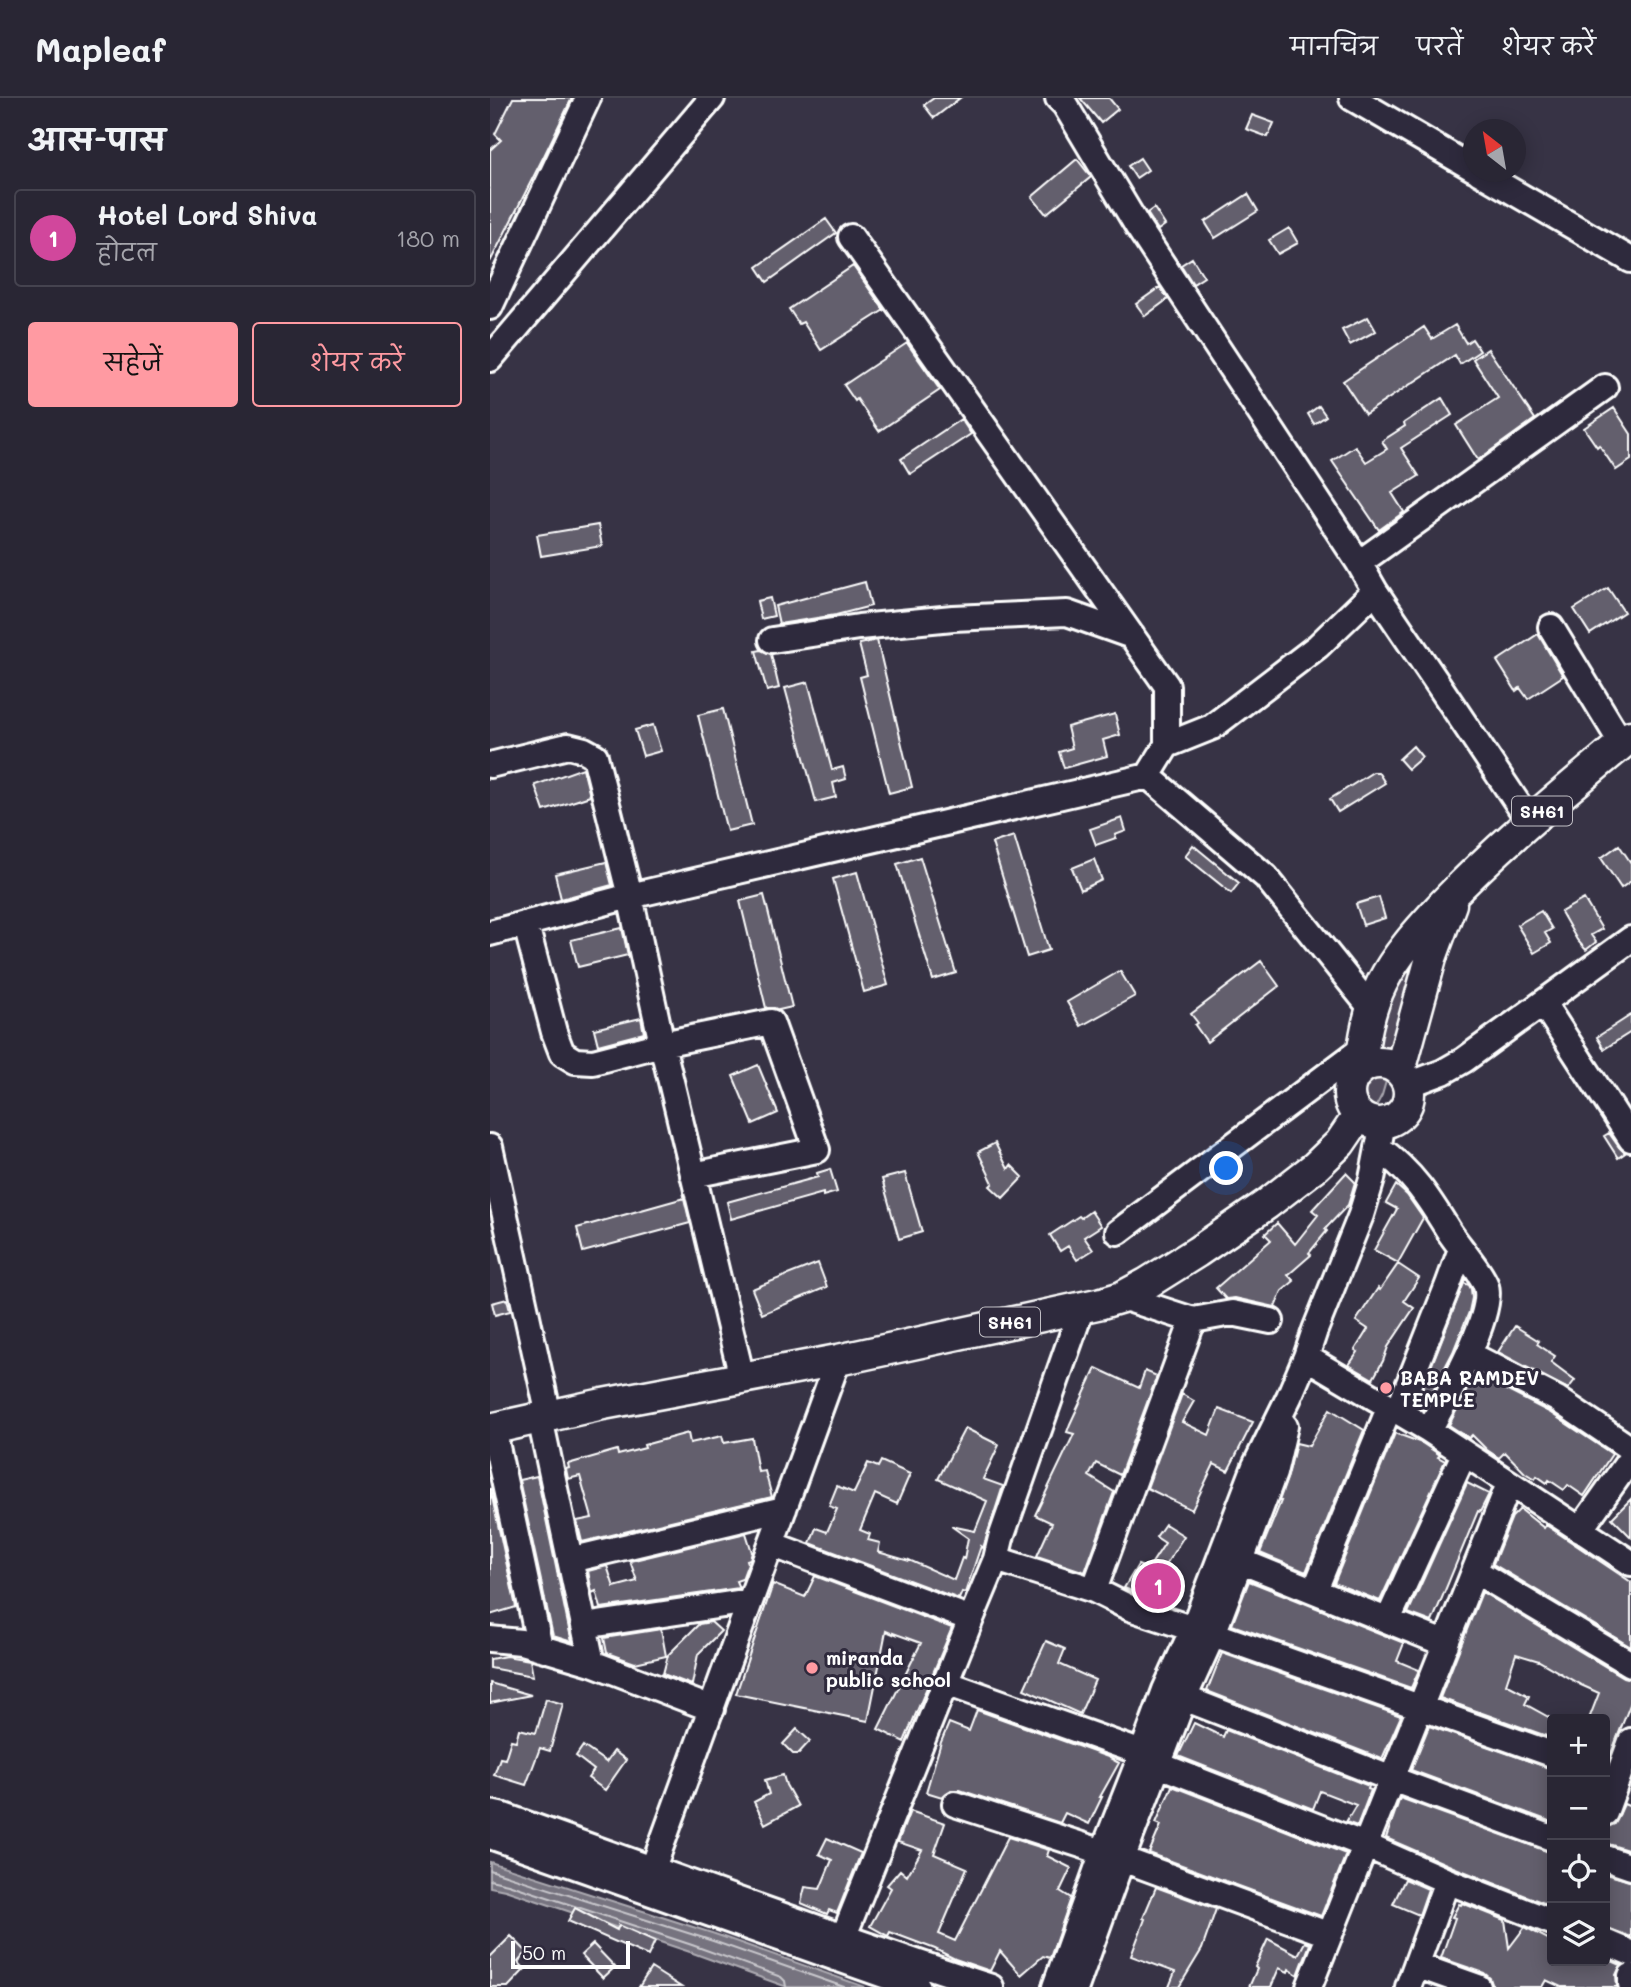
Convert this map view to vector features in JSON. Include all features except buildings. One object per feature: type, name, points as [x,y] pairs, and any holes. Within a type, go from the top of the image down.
[{"type":"main road","name":"SH61","points":[[1373,1128],[1353,1109],[1350,1084],[1361,1059],[1371,1009],[1382,982],[1396,960],[1456,890],[1497,849],[1626,740]]},
{"type":"main road","name":"SH61","points":[[491,1428],[838,1360],[1082,1307],[1122,1297],[1146,1284],[1198,1252],[1316,1166],[1340,1143],[1391,1121],[1404,1110],[1409,1094],[1404,1078],[1431,958],[1456,890]]},
{"type":"main road","points":[[1361,1059],[1367,1065],[1384,1063],[1392,1066],[1404,1078]]},
{"type":"street","points":[[490,307],[588,98]]},
{"type":"street","points":[[490,359],[712,98]]},
{"type":"street","points":[[1058,98],[1065,105],[1138,227],[1359,562],[1375,591],[1530,822]]},
{"type":"street","points":[[1352,98],[1463,163]]},
{"type":"street","points":[[1496,182],[1631,260]]},
{"type":"street","points":[[490,933],[630,896],[1148,776],[1167,745],[1167,686],[851,237]]},
{"type":"street","points":[[1359,562],[1605,387]]},
{"type":"street","points":[[1167,745],[1212,727],[1318,646],[1375,591]]},
{"type":"street","points":[[772,640],[859,627],[953,618],[1067,613],[1132,636]]},
{"type":"street","points":[[1551,627],[1626,740]]},
{"type":"street","points":[[490,765],[568,746],[595,756],[742,1378]]},
{"type":"street","points":[[1148,776],[1266,877],[1371,1009]]},
{"type":"street","points":[[526,925],[554,1032],[562,1053],[575,1061],[593,1062],[662,1044],[771,1022],[817,1150],[693,1174]]},
{"type":"street","points":[[1404,1078],[1443,1072],[1464,1060],[1631,939]]},
{"type":"street","points":[[1543,1003],[1631,1139]]},
{"type":"street","points":[[1118,1232],[1361,1059]]},
{"type":"street","points":[[1373,1128],[1426,1194],[1487,1287],[1484,1314],[1469,1354],[1429,1430]]},
{"type":"street","points":[[1055,1987],[1151,1759],[1184,1698],[1255,1466],[1289,1398],[1361,1215],[1372,1179],[1373,1128]]},
{"type":"street","points":[[490,1147],[592,1663]]},
{"type":"street","points":[[1315,1590],[1448,1285],[1461,1249]]},
{"type":"street","points":[[1122,1297],[1193,1320],[1232,1313],[1271,1321]]},
{"type":"street","points":[[839,1947],[996,1559],[1082,1307]]},
{"type":"street","points":[[1094,1590],[1193,1320]]},
{"type":"street","points":[[1469,1354],[1557,1399],[1631,1449]]},
{"type":"street","points":[[1306,1357],[1429,1430],[1631,1563]]},
{"type":"street","points":[[653,1868],[838,1360]]},
{"type":"street","points":[[1151,1759],[1165,1690],[1203,1631],[1240,1561],[1274,1474],[1284,1436],[1289,1398]]},
{"type":"street","points":[[491,1428],[540,1648]]},
{"type":"street","points":[[1388,1620],[1464,1454]]},
{"type":"street","points":[[1580,1530],[1631,1458]]},
{"type":"street","points":[[1309,1987],[1509,1484]]},
{"type":"street","points":[[570,1560],[784,1510]]},
{"type":"street","points":[[771,1544],[971,1619]]},
{"type":"street","points":[[996,1559],[1094,1590],[1130,1608],[1203,1631],[1547,1752]]},
{"type":"street","points":[[1240,1561],[1446,1644]]},
{"type":"street","points":[[1475,1570],[1631,1664]]},
{"type":"street","points":[[584,1626],[750,1601]]},
{"type":"street","points":[[490,1639],[521,1642],[592,1663],[712,1709]]},
{"type":"street","points":[[946,1683],[1151,1759],[1547,1920]]},
{"type":"street","points":[[1184,1698],[1547,1836]]},
{"type":"street","points":[[1611,1774],[1631,1741]]},
{"type":"street","points":[[956,1804],[1112,1855],[1330,1935]]},
{"type":"street","points":[[490,1813],[653,1868],[839,1947],[918,1987]]},
{"type":"street","points":[[490,1836],[839,1947],[990,1987]]},
{"type":"street","points":[[1076,1987],[1112,1855]]},
{"type":"street","points":[[1610,1860],[1631,1867]]},
{"type":"street","points":[[1447,1881],[1412,1976],[1478,1987]]},
{"type":"street","points":[[1610,1944],[1631,1953]]},
{"type":"street","points":[[1631,1976],[1631,1984]]},
{"type":"shaded area","points":[[1425,948],[1382,1095],[1374,1110],[1360,1117],[1356,1096],[1390,977]]},
{"type":"water","points":[[490,1862],[715,1934],[865,1987],[787,1987],[690,1952],[490,1887]]},
{"type":"place","name":"BABA RAMDEV TEMPLE","points":[[1386,1388]]},
{"type":"place","name":"Hotel Lord Shiva","points":[[1158,1586]]},
{"type":"place","name":"miranda public school","points":[[812,1668]]}]
